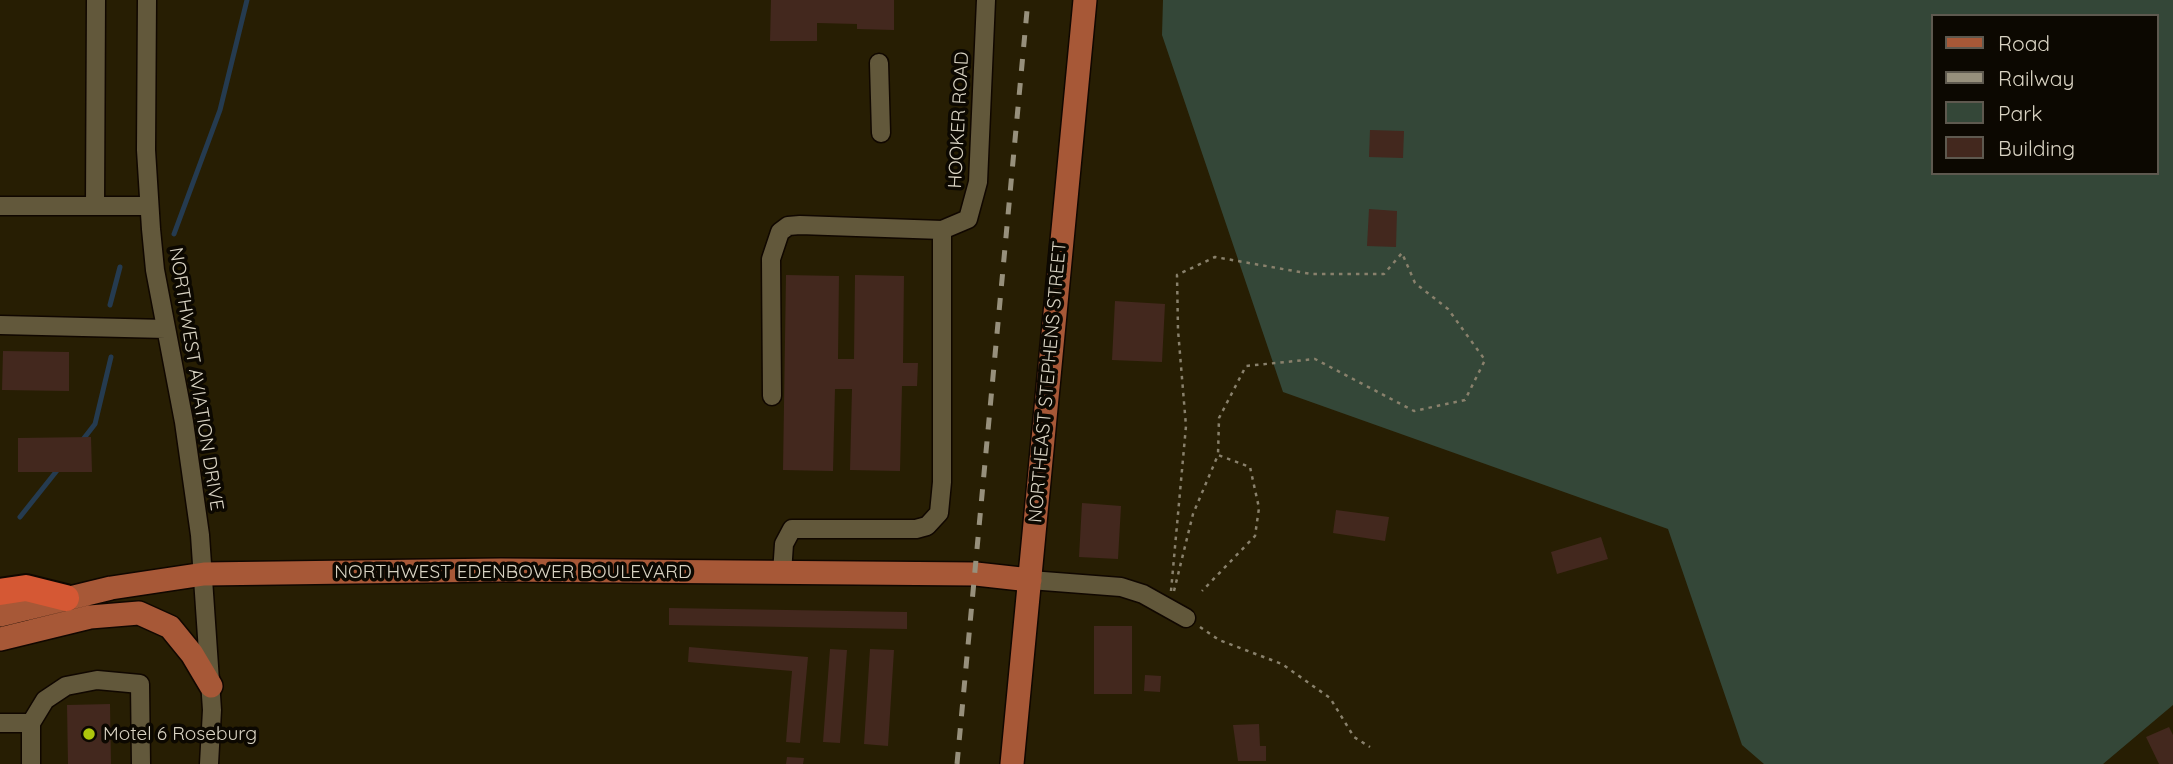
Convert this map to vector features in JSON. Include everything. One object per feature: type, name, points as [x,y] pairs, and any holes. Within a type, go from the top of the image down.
[{"type":"highway","points":[[0,592],[26,588],[66,597]]},
{"type":"main road","name":"NORTHEAST STEPHENS STREET","points":[[1012,764],[1085,0]]},
{"type":"main road","name":"NORTHWEST EDENBOWER BOULEVARD","points":[[0,615],[66,597],[204,574],[415,570],[976,574],[1030,580]]},
{"type":"main road","points":[[0,639],[90,617],[139,613],[170,628],[192,654],[211,686]]},
{"type":"street","points":[[95,206],[96,0]]},
{"type":"street","name":"NORTHWEST AVIATION DRIVE","points":[[147,0],[149,206],[155,271],[184,422],[204,574],[211,686],[209,764]]},
{"type":"street","name":"HOOKER ROAD","points":[[942,230],[968,219],[978,182],[986,0]]},
{"type":"street","points":[[879,63],[881,133]]},
{"type":"street","points":[[0,206],[149,206]]},
{"type":"street","points":[[772,396],[771,259],[780,232],[788,226],[800,225],[942,230],[942,482],[939,513],[927,526],[916,529],[792,529],[784,544],[782,573]]},
{"type":"street","points":[[0,325],[166,329]]},
{"type":"street","points":[[1030,580],[1121,587],[1186,618]]},
{"type":"street","points":[[31,764],[31,723],[45,700],[66,686],[97,680],[140,684],[141,764]]},
{"type":"street","points":[[0,723],[31,723]]},
{"type":"path","points":[[1402,253],[1415,283],[1448,309],[1485,360],[1465,400],[1414,411],[1315,359],[1246,366],[1219,418],[1218,455],[1193,514],[1169,608],[1186,426],[1178,330],[1177,275],[1215,257],[1311,274],[1384,274],[1402,253]]},
{"type":"path","points":[[1202,592],[1255,536],[1259,509],[1250,467],[1218,455]]},
{"type":"path","points":[[1186,618],[1219,640],[1282,664],[1330,698],[1354,737],[1370,747]]},
{"type":"green space","points":[[1163,0],[2173,0],[2173,705],[2103,764],[1764,764],[1742,745],[1668,529],[1283,392],[1162,35]]},
{"type":"building","points":[[771,0],[894,0],[894,30],[857,29],[857,24],[817,23],[817,41],[770,41]]},
{"type":"building","points":[[1370,130],[1404,131],[1403,158],[1369,157]]},
{"type":"building","points":[[1369,209],[1397,211],[1396,247],[1367,246]]},
{"type":"building","points":[[786,275],[839,276],[838,359],[854,359],[855,275],[904,276],[903,363],[918,363],[917,386],[902,386],[900,471],[850,470],[852,389],[835,389],[833,471],[783,470]]},
{"type":"building","points":[[1115,301],[1165,304],[1162,362],[1112,360]]},
{"type":"building","points":[[3,351],[69,352],[69,391],[2,390]]},
{"type":"building","points":[[91,437],[92,472],[18,472],[18,438]]},
{"type":"building","points":[[1082,503],[1121,506],[1118,559],[1079,557]]},
{"type":"building","points":[[1336,510],[1389,517],[1385,541],[1333,533]]},
{"type":"building","points":[[1601,537],[1608,559],[1557,574],[1551,552]]},
{"type":"building","points":[[669,608],[907,612],[907,629],[669,625]]},
{"type":"building","points":[[1094,626],[1132,626],[1132,694],[1094,694]]},
{"type":"building","points":[[689,647],[808,657],[800,743],[786,742],[792,671],[688,662]]},
{"type":"building","points":[[830,649],[847,650],[840,743],[823,742]]},
{"type":"building","points":[[870,649],[894,650],[888,746],[864,744]]},
{"type":"building","points":[[1145,675],[1161,676],[1160,692],[1144,691]]},
{"type":"building","name":"Motel 6 Roseburg","points":[[110,704],[111,764],[68,764],[67,705]]},
{"type":"building","points":[[1259,724],[1260,746],[1266,746],[1266,761],[1238,761],[1233,725]]},
{"type":"building","points":[[2169,727],[2173,735],[2173,764],[2159,764],[2146,737]]},
{"type":"building","points":[[787,757],[804,758],[803,764],[786,764]]},
{"type":"waterway","points":[[174,234],[220,110],[247,0]]},
{"type":"waterway","points":[[110,305],[120,267]]},
{"type":"waterway","points":[[81,442],[95,424],[111,357]]},
{"type":"waterway","points":[[20,517],[59,468]]},
{"type":"railway","points":[[957,764],[1028,0]]},
{"type":"place","name":"Motel 6 Roseburg","points":[[89,734]]}]
